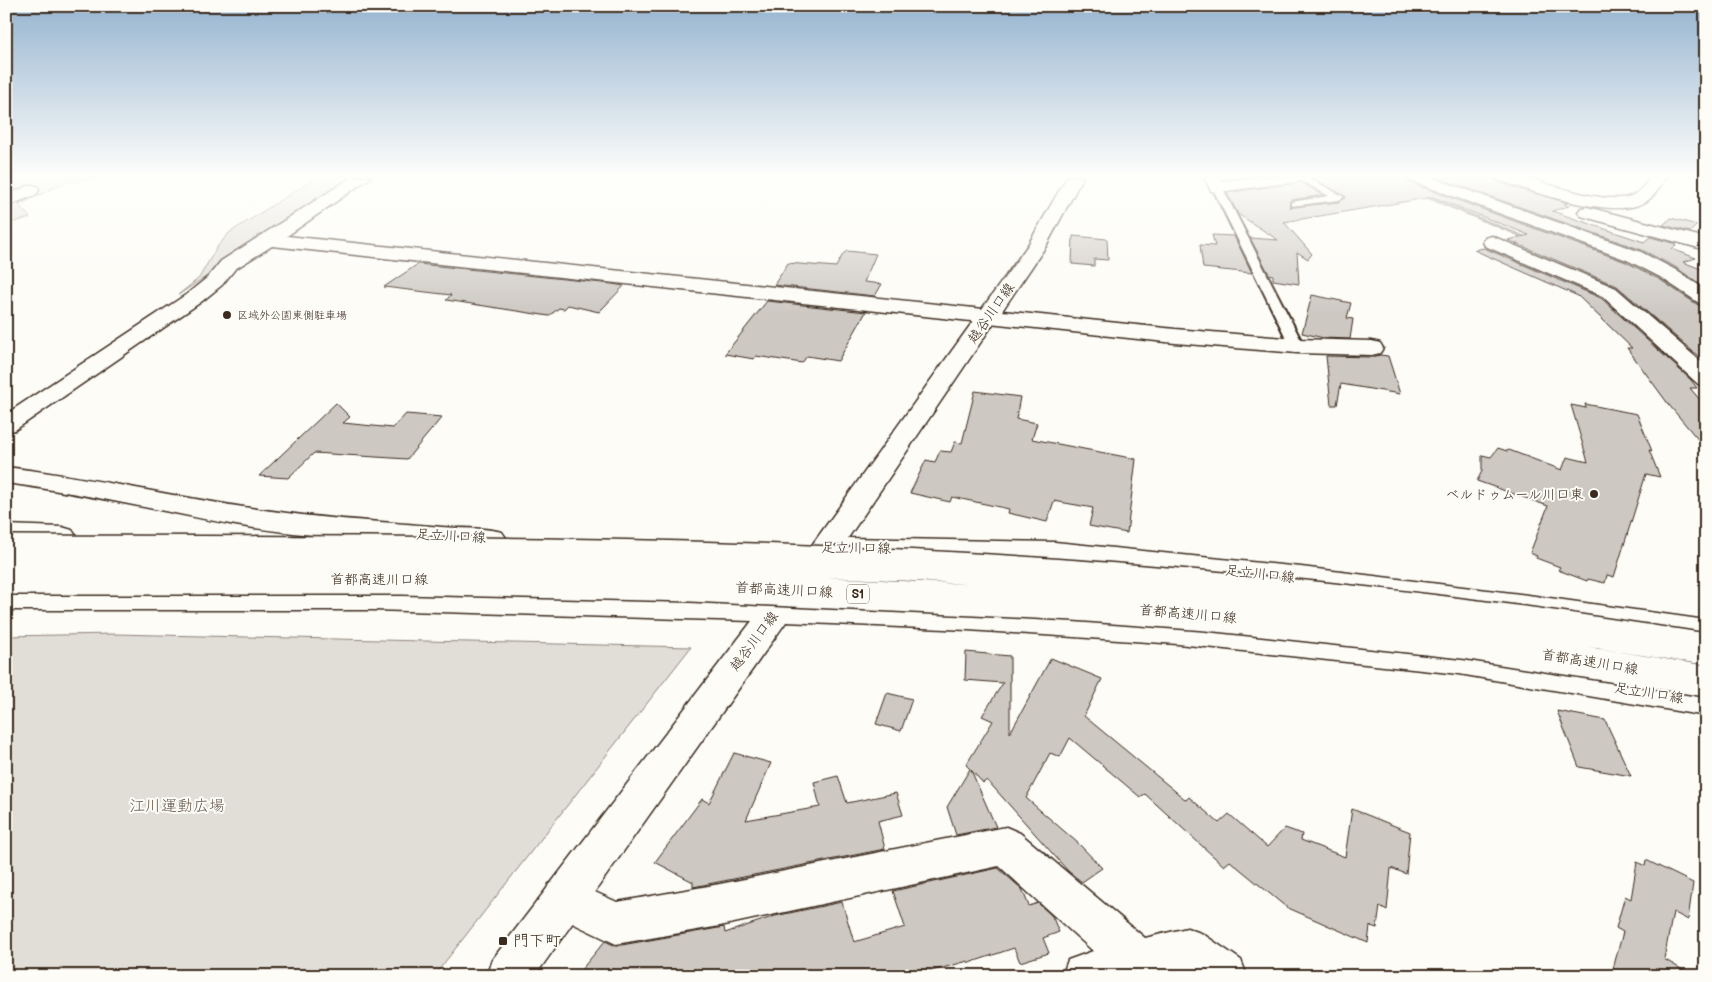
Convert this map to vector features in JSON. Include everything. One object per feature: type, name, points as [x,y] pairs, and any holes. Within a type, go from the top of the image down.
[{"type":"main road","points":[[6,425],[194,298],[215,281],[228,265],[295,223]]},
{"type":"main road","name":"越谷川口線","points":[[508,976],[778,610],[827,548],[990,316],[1037,246],[1050,223]]},
{"type":"main road","points":[[1705,378],[1609,292],[1589,282],[1486,244],[1546,223],[1634,256],[1667,273],[1706,299]]},
{"type":"main road","points":[[1640,223],[1706,244]]},
{"type":"main road","points":[[269,240],[1175,336],[1297,346],[1372,348]]},
{"type":"main road","points":[[1667,273],[1696,273]]},
{"type":"main road","name":"足立川口線","points":[[6,475],[65,482],[232,515],[288,524],[457,538],[1055,552],[1292,577],[1518,604],[1706,632]]},
{"type":"main road","points":[[6,535],[58,536],[215,550]]},
{"type":"main road","name":"首都高速川口線","points":[[6,551],[215,550],[762,560],[958,568],[1192,585],[1493,618],[1706,649]]},
{"type":"main road","name":"首都高速川口線","points":[[6,579],[402,579],[700,586],[1074,605],[1207,615],[1463,643],[1706,681]]},
{"type":"main road","name":"足立川口線","points":[[6,599],[373,599],[778,610],[968,618],[1178,632],[1459,661],[1706,702]]},
{"type":"main road","points":[[564,898],[616,923],[720,905],[1006,846],[1137,961]]},
{"type":"main road","points":[[1084,976],[1137,961],[1187,950],[1225,976]]},
{"type":"lane","points":[[1235,223],[1297,346]]},
{"type":"green space","points":[[245,223],[288,223],[178,295],[199,278],[217,247],[229,233]]},
{"type":"green space","name":"江川運動広場","points":[[114,634],[691,647],[434,976],[6,976],[6,636]]},
{"type":"building","points":[[1252,223],[1285,223],[1312,254],[1308,259],[1297,252],[1299,284],[1273,280],[1273,275],[1269,274],[1250,238],[1278,240]]},
{"type":"building","points":[[1498,223],[1519,223],[1626,262],[1659,279],[1698,305],[1706,307],[1706,363],[1617,286],[1508,240],[1529,235]]},
{"type":"building","points":[[1565,223],[1587,223],[1644,242],[1650,237],[1677,244],[1672,249],[1696,258],[1683,262],[1706,271],[1706,288],[1675,267],[1642,250]]},
{"type":"building","points":[[1665,223],[1689,223],[1697,225],[1690,232],[1663,225]]},
{"type":"building","points":[[1212,235],[1234,236],[1252,273],[1203,268],[1200,245],[1215,246]]},
{"type":"building","points":[[1073,236],[1107,239],[1108,260],[1094,259],[1094,266],[1072,264]]},
{"type":"building","points":[[1484,248],[1601,298],[1691,380],[1697,388],[1690,388],[1706,407],[1706,449],[1669,405],[1627,348],[1632,348],[1578,296],[1474,250]]},
{"type":"building","points":[[847,251],[876,254],[864,282],[882,284],[875,296],[774,285],[788,263],[836,267],[843,254]]},
{"type":"building","points":[[418,264],[624,286],[599,312],[568,305],[564,309],[559,308],[549,316],[446,300],[451,295],[384,287]]},
{"type":"building","points":[[1312,295],[1351,303],[1347,318],[1353,319],[1350,339],[1324,338],[1302,333]]},
{"type":"building","points":[[767,301],[866,312],[838,361],[807,356],[802,363],[756,356],[754,359],[725,354]]},
{"type":"building","points":[[1326,356],[1372,357],[1388,356],[1400,394],[1341,384],[1337,405],[1331,405]]},
{"type":"building","points":[[975,391],[1020,397],[1016,419],[1037,423],[1032,439],[1136,459],[1127,533],[1089,526],[1093,508],[1054,501],[1047,522],[1008,513],[1009,509],[952,497],[950,502],[910,493],[926,460],[935,462],[940,451],[951,452],[955,442],[962,443]]},
{"type":"building","points":[[336,403],[350,417],[343,423],[393,428],[406,414],[442,417],[407,459],[314,453],[288,478],[259,476]]},
{"type":"building","name":"ベルドゥムール川口東","points":[[1585,404],[1637,414],[1660,477],[1646,474],[1614,577],[1607,575],[1605,583],[1588,579],[1587,581],[1558,570],[1560,567],[1536,558],[1537,556],[1530,553],[1548,506],[1477,481],[1482,471],[1482,455],[1491,457],[1498,448],[1509,450],[1562,470],[1567,457],[1588,462],[1571,405],[1586,408]]},
{"type":"building","points":[[966,652],[1010,656],[1010,733],[1051,658],[1102,679],[1084,716],[1186,800],[1189,797],[1219,823],[1229,814],[1267,847],[1285,828],[1302,834],[1301,840],[1345,857],[1352,809],[1410,832],[1406,874],[1391,868],[1387,910],[1380,906],[1377,928],[1370,926],[1368,943],[1286,907],[1230,861],[1224,866],[1145,794],[1140,797],[1070,738],[1060,757],[1050,753],[1026,798],[1079,844],[1102,868],[1082,882],[1068,871],[987,780],[983,783],[971,770],[996,827],[956,835],[947,807],[970,769],[966,765],[993,721],[982,716],[1003,683],[965,680]]},
{"type":"building","points":[[887,693],[912,699],[901,731],[876,724]]},
{"type":"building","points":[[1557,711],[1605,720],[1631,776],[1579,767]]},
{"type":"building","points":[[734,753],[771,763],[746,820],[820,807],[814,782],[838,776],[847,803],[896,793],[903,815],[878,821],[885,849],[693,887],[693,882],[655,862],[702,799],[709,803]]},
{"type":"building","points":[[1646,860],[1693,883],[1688,920],[1673,912],[1664,959],[1693,976],[1611,976],[1623,932],[1616,928],[1625,896],[1631,899],[1637,862],[1645,866]]},
{"type":"building","points":[[998,868],[1022,889],[1029,906],[1038,903],[1052,916],[1059,932],[1043,938],[1049,953],[1020,962],[1014,948],[969,963],[968,961],[917,975],[915,968],[889,976],[576,976],[605,941],[616,946],[724,927],[725,933],[775,916],[842,902],[854,942],[905,927],[893,891]]},
{"type":"waterway","points":[[1490,223],[1532,240]]},
{"type":"place","name":"区域外公園東側駐車場","points":[[227,315]]},
{"type":"place","name":"ベルドゥムール川口東","points":[[1594,494]]},
{"type":"place","name":"門下町","points":[[503,941]]}]
